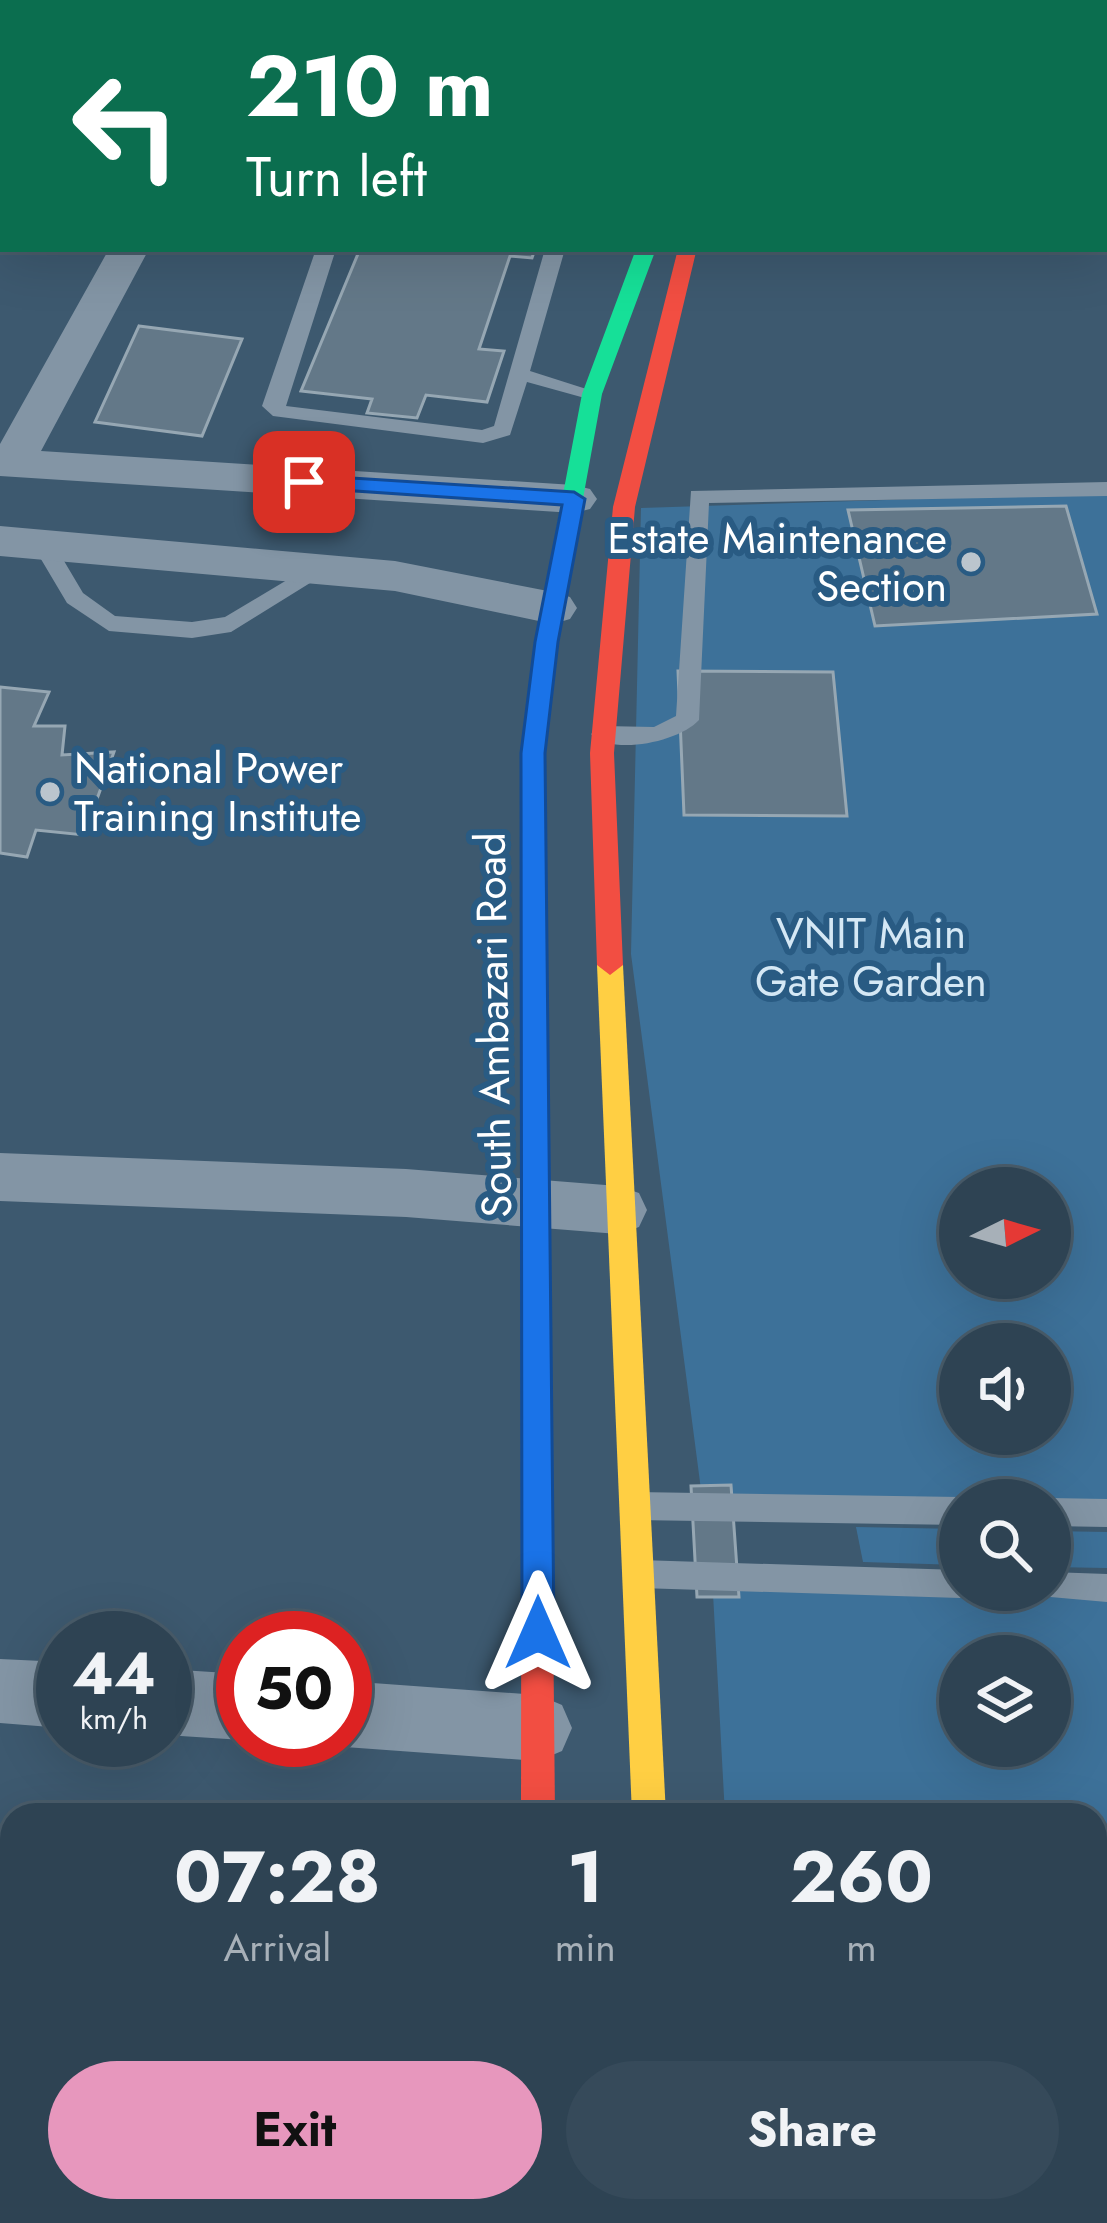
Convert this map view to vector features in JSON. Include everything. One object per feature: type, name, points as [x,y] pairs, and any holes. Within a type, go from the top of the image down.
[{"type":"main road","name":"South Ambazari Road","points":[[538,1803],[533,753],[553,608],[592,394],[645,252]]},
{"type":"main road","points":[[648,1803],[618,1210],[603,734],[624,507],[686,252]]},
{"type":"street","points":[[127,252],[6,462],[574,499]]},
{"type":"street","points":[[22,543],[458,584],[553,608]]},
{"type":"street","points":[[0,1177],[406,1193],[618,1210]]},
{"type":"street","points":[[0,1691],[36,1693]]},
{"type":"street","points":[[372,1716],[538,1728]]},
{"type":"lane","points":[[325,252],[270,399],[280,412],[495,435],[503,430],[554,252]]},
{"type":"lane","points":[[519,374],[592,394]]},
{"type":"lane","points":[[603,734],[657,735],[687,720],[699,496],[1107,489]]},
{"type":"lane","points":[[22,543],[75,598],[109,623],[192,630],[231,624],[320,570]]},
{"type":"lane","points":[[631,1506],[939,1510]]},
{"type":"lane","points":[[1071,1513],[1107,1514]]},
{"type":"lane","points":[[636,1574],[939,1583]]},
{"type":"lane","points":[[1071,1587],[1107,1588]]},
{"type":"green space","name":"VNIT Main Gate Garden","points":[[1107,493],[1107,1513],[1071,1505],[1071,1479],[939,1479],[939,1502],[703,1505],[631,954],[641,508]]},
{"type":"green space","points":[[856,1527],[939,1529],[939,1564],[863,1562]]},
{"type":"green space","points":[[1071,1531],[1107,1532],[1107,1568],[1071,1567]]},
{"type":"green space","points":[[712,1575],[939,1589],[939,1611],[1071,1611],[1071,1588],[1107,1588],[1107,1803],[724,1803]]},
{"type":"building","points":[[359,252],[534,252],[532,258],[510,256],[479,349],[504,351],[487,402],[426,395],[417,418],[367,413],[372,399],[301,391]]},
{"type":"building","points":[[139,326],[242,339],[202,436],[95,422]]},
{"type":"building","name":"Estate Maintenance Section","points":[[1066,506],[1097,614],[875,626],[848,510]]},
{"type":"building","points":[[678,671],[833,672],[847,816],[684,815]]},
{"type":"building","name":"National Power Training Institute","points":[[0,687],[49,692],[34,726],[65,726],[62,755],[114,752],[84,835],[36,830],[27,857],[0,853]]},
{"type":"building","points":[[731,1485],[739,1597],[697,1597],[691,1486]]},
{"type":"traffic: fast","points":[[534,875],[533,753],[546,642],[592,394],[645,252]]},
{"type":"traffic: slow","points":[[610,965],[648,1803]]},
{"type":"traffic: jam","points":[[610,965],[602,753],[624,507],[686,252]]},
{"type":"traffic: jam","points":[[534,875],[538,1803]]},
{"type":"place","name":"Estate Maintenance Section","points":[[971,562]]},
{"type":"place","name":"National Power Training Institute","points":[[50,792]]},
{"type":"route","points":[[304,482],[574,499],[546,642],[533,753],[538,1633]]}]
